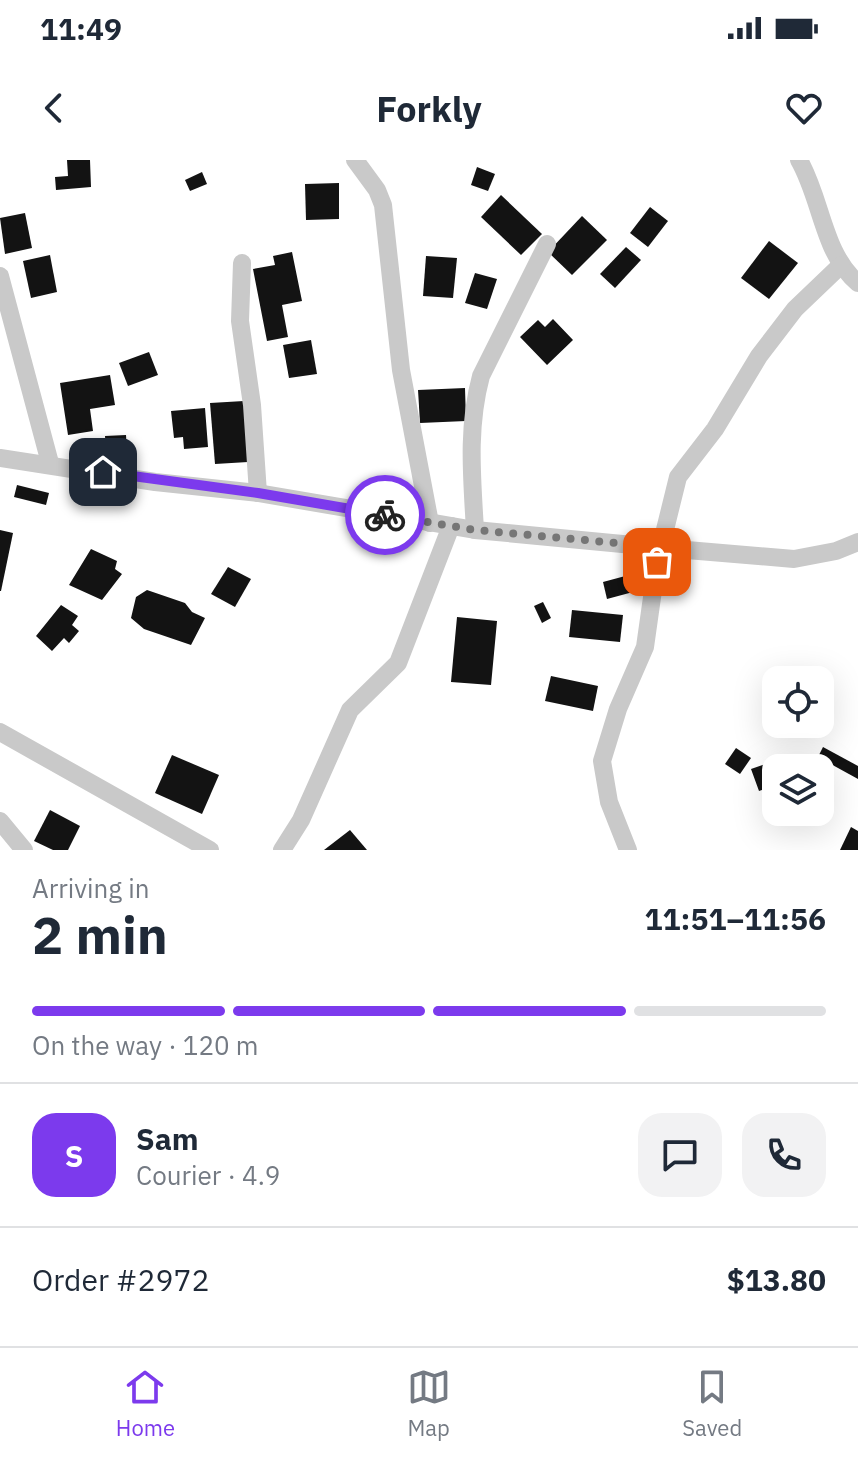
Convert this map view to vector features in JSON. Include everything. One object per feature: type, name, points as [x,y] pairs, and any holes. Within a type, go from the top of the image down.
[{"type":"street","points":[[355,160],[377,190],[383,205],[401,370],[430,523]]},
{"type":"street","points":[[799,160],[821,205],[829,240],[841,265],[858,283]]},
{"type":"street","points":[[475,530],[470,440],[476,394],[481,376],[547,244]]},
{"type":"street","points":[[242,263],[240,321],[252,405],[258,493]]},
{"type":"street","points":[[628,850],[609,802],[602,761],[618,709],[645,647],[660,547],[678,477],[715,429],[759,356],[795,309],[841,265]]},
{"type":"street","points":[[0,276],[50,463]]},
{"type":"street","points":[[0,458],[50,463],[155,482],[258,493],[475,530],[794,559],[836,551],[858,542]]},
{"type":"street","points":[[282,850],[301,820],[350,710],[398,663],[451,526]]},
{"type":"street","points":[[0,732],[210,850]]},
{"type":"street","points":[[0,821],[24,850]]},
{"type":"building","points":[[67,160],[90,160],[91,187],[56,190],[55,177],[68,176]]},
{"type":"building","points":[[477,167],[495,174],[488,191],[471,185]]},
{"type":"building","points":[[202,172],[207,184],[190,191],[185,180]]},
{"type":"building","points":[[339,183],[339,219],[306,220],[305,184]]},
{"type":"building","points":[[501,195],[542,234],[521,255],[481,217]]},
{"type":"building","points":[[650,207],[668,221],[648,247],[630,233]]},
{"type":"building","points":[[25,213],[32,248],[5,254],[0,218]]},
{"type":"building","points":[[582,216],[607,240],[572,275],[548,252]]},
{"type":"building","points":[[769,241],[798,263],[769,299],[741,278]]},
{"type":"building","points":[[626,247],[641,260],[615,288],[600,274]]},
{"type":"building","points":[[292,252],[302,301],[282,305],[288,337],[267,341],[253,269],[275,265],[273,256]]},
{"type":"building","points":[[50,255],[57,292],[31,298],[23,261]]},
{"type":"building","points":[[426,256],[457,258],[453,298],[423,296]]},
{"type":"building","points":[[475,273],[497,279],[487,309],[465,303]]},
{"type":"building","points":[[553,319],[573,340],[547,365],[520,337],[538,320],[545,327]]},
{"type":"building","points":[[311,340],[317,374],[289,378],[283,345]]},
{"type":"building","points":[[149,352],[158,375],[128,386],[119,363]]},
{"type":"building","points":[[110,375],[115,405],[90,409],[93,431],[68,435],[60,383]]},
{"type":"building","points":[[465,388],[466,421],[420,423],[418,390]]},
{"type":"building","points":[[244,401],[248,462],[215,464],[210,403]]},
{"type":"building","points":[[205,408],[208,447],[184,449],[183,437],[174,438],[171,411]]},
{"type":"building","points":[[126,435],[127,454],[106,456],[105,436]]},
{"type":"building","points":[[17,485],[49,493],[46,505],[14,497]]},
{"type":"building","points":[[0,530],[13,533],[1,591],[0,591]]},
{"type":"building","points":[[91,549],[117,561],[115,569],[122,574],[102,600],[69,585]]},
{"type":"building","points":[[228,567],[251,579],[235,607],[211,594]]},
{"type":"building","points":[[629,575],[633,592],[607,599],[603,582]]},
{"type":"building","points":[[147,590],[185,603],[192,612],[205,618],[191,645],[144,629],[131,618],[136,597]]},
{"type":"building","points":[[543,602],[551,618],[542,623],[534,606]]},
{"type":"building","points":[[61,605],[78,616],[72,625],[79,631],[69,643],[64,638],[52,651],[36,636]]},
{"type":"building","points":[[572,610],[623,615],[620,642],[569,637]]},
{"type":"building","points":[[457,617],[497,621],[491,685],[451,682]]},
{"type":"building","points":[[551,676],[598,686],[593,711],[545,701]]},
{"type":"building","points":[[823,747],[858,766],[858,779],[834,766],[834,754],[820,754]]},
{"type":"building","points":[[736,748],[751,758],[740,774],[725,764]]},
{"type":"building","points":[[172,755],[219,775],[202,814],[155,793]]},
{"type":"building","points":[[762,765],[762,790],[759,791],[751,769]]},
{"type":"building","points":[[50,810],[80,826],[68,850],[53,850],[34,841]]},
{"type":"building","points":[[851,827],[858,831],[858,850],[840,850]]},
{"type":"building","points":[[350,830],[367,850],[324,850]]},
{"type":"way so far","points":[[385,515],[475,530],[660,547],[657,562]]},
{"type":"route","points":[[103,472],[155,482],[258,493],[385,515]]}]
